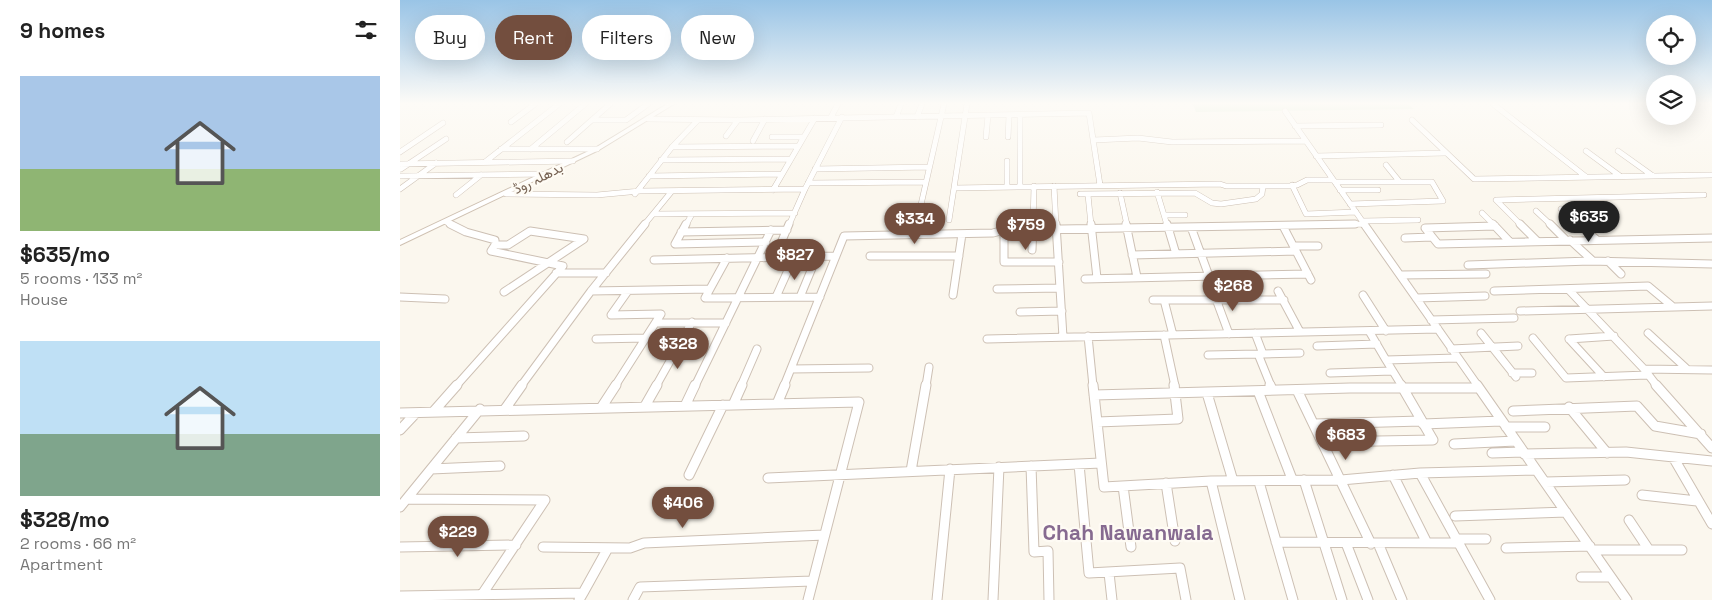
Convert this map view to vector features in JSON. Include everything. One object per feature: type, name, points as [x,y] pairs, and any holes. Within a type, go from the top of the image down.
[{"type":"main road","name":"بدھلہ روڈ","points":[[400,243],[547,174],[626,132]]},
{"type":"street","points":[[400,152],[430,132]]},
{"type":"street","points":[[485,162],[523,132]]},
{"type":"street","points":[[530,149],[551,132]]},
{"type":"street","points":[[568,142],[579,132]]},
{"type":"street","points":[[635,194],[661,160],[686,132]]},
{"type":"street","points":[[726,136],[729,132]]},
{"type":"street","points":[[753,141],[758,132]]},
{"type":"street","points":[[773,190],[807,132]]},
{"type":"street","points":[[774,257],[805,189],[834,132]]},
{"type":"street","points":[[917,222],[937,132]]},
{"type":"street","points":[[949,220],[962,132]]},
{"type":"street","points":[[986,138],[987,132]]},
{"type":"street","points":[[1008,132],[1008,137]]},
{"type":"street","points":[[1020,132],[1020,187]]},
{"type":"street","points":[[1093,132],[1100,185]]},
{"type":"street","points":[[1299,132],[1627,600]]},
{"type":"street","points":[[1424,132],[1474,180],[1712,174]]},
{"type":"street","points":[[1528,132],[1585,177]]},
{"type":"street","points":[[772,137],[804,137]]},
{"type":"street","points":[[409,164],[446,138]]},
{"type":"street","points":[[1094,140],[1138,138],[1172,142],[1305,141]]},
{"type":"street","points":[[672,147],[798,146]]},
{"type":"street","points":[[501,149],[597,149]]},
{"type":"street","points":[[1618,151],[1653,176]]},
{"type":"street","points":[[1586,152],[1620,176]]},
{"type":"street","points":[[1316,156],[1445,153]]},
{"type":"street","points":[[661,160],[791,159]]},
{"type":"street","points":[[1007,160],[1007,187]]},
{"type":"street","points":[[401,166],[437,163],[573,161]]},
{"type":"street","points":[[400,189],[437,163]]},
{"type":"street","points":[[1386,165],[1399,182]]},
{"type":"street","points":[[816,168],[929,167]]},
{"type":"street","points":[[400,176],[547,174]]},
{"type":"street","points":[[648,176],[782,174]]},
{"type":"street","points":[[456,195],[481,175]]},
{"type":"street","points":[[954,188],[1177,184],[1262,186],[1292,185],[1307,180],[1432,182],[1443,201],[1350,204]]},
{"type":"street","points":[[808,183],[925,182]]},
{"type":"street","points":[[1177,184],[1180,192]]},
{"type":"street","points":[[1292,185],[1306,214],[1356,212]]},
{"type":"street","points":[[1032,250],[1034,186]]},
{"type":"street","points":[[1054,186],[1063,337]]},
{"type":"street","points":[[1080,194],[1180,192],[1194,193],[1204,200],[1221,204],[1256,200],[1261,197],[1263,192],[1262,186]]},
{"type":"street","points":[[506,194],[635,194],[640,191],[805,189]]},
{"type":"street","points":[[1340,190],[1378,190]]},
{"type":"street","points":[[505,409],[591,291],[672,191]]},
{"type":"street","points":[[1157,192],[1176,254]]},
{"type":"street","points":[[1120,193],[1136,277]]},
{"type":"street","points":[[1088,195],[1097,278]]},
{"type":"street","points":[[1537,241],[1496,200],[1704,195]]},
{"type":"street","points":[[1561,209],[1597,240]]},
{"type":"street","points":[[1536,211],[1593,262]]},
{"type":"street","points":[[655,214],[795,212]]},
{"type":"street","points":[[692,214],[675,244],[766,242]]},
{"type":"street","points":[[1164,215],[1185,214]]},
{"type":"street","points":[[1482,214],[1510,242]]},
{"type":"street","points":[[777,404],[844,236],[993,233],[1004,230],[1283,226],[1418,220]]},
{"type":"street","points":[[434,411],[563,266],[491,251],[495,245],[495,240],[466,232],[446,222]]},
{"type":"street","points":[[1086,278],[1309,277],[1283,226]]},
{"type":"street","points":[[1494,226],[1425,228],[1438,244],[1712,238]]},
{"type":"street","points":[[1191,227],[1209,276]]},
{"type":"street","points":[[685,406],[771,230]]},
{"type":"street","points":[[681,232],[787,230]]},
{"type":"street","points":[[1004,230],[1004,262],[1059,262]]},
{"type":"street","points":[[495,245],[508,245],[530,231],[584,238],[504,292]]},
{"type":"street","points":[[953,295],[962,234]]},
{"type":"street","points":[[1405,238],[1432,237]]},
{"type":"street","points":[[400,238],[411,238]]},
{"type":"street","points":[[1132,255],[1295,249],[1318,246]]},
{"type":"street","points":[[800,297],[817,256]]},
{"type":"street","points":[[654,260],[836,256]]},
{"type":"street","points":[[870,256],[959,256]]},
{"type":"street","points":[[776,298],[794,257]]},
{"type":"street","points":[[727,258],[705,298],[820,297]]},
{"type":"street","points":[[1608,261],[1621,274]]},
{"type":"street","points":[[1468,265],[1608,261],[1712,264]]},
{"type":"street","points":[[556,273],[606,273]]},
{"type":"street","points":[[1400,276],[1486,274]]},
{"type":"street","points":[[1494,291],[1648,286],[1672,306]]},
{"type":"street","points":[[997,289],[1060,288]]},
{"type":"street","points":[[1568,288],[1614,336],[1712,448]]},
{"type":"street","points":[[591,291],[710,289]]},
{"type":"street","points":[[601,408],[661,314],[611,315],[628,290]]},
{"type":"street","points":[[1278,291],[1300,332]]},
{"type":"street","points":[[1362,295],[1386,331]]},
{"type":"street","points":[[1416,298],[1484,296]]},
{"type":"street","points":[[400,297],[445,298]]},
{"type":"street","points":[[1216,299],[1229,334]]},
{"type":"street","points":[[1152,300],[1284,300]]},
{"type":"street","points":[[1164,300],[1173,335]]},
{"type":"street","points":[[1520,311],[1712,306]]},
{"type":"street","points":[[1020,312],[1062,311]]},
{"type":"street","points":[[1431,320],[1514,318]]},
{"type":"street","points":[[644,406],[692,322]]},
{"type":"street","points":[[656,323],[726,322]]},
{"type":"street","points":[[987,340],[1088,336],[1438,329]]},
{"type":"street","points":[[1323,442],[1433,440],[1369,331]]},
{"type":"street","points":[[1256,333],[1272,390]]},
{"type":"street","points":[[1481,333],[1514,375],[1532,373]]},
{"type":"street","points":[[1648,333],[1687,369]]},
{"type":"street","points":[[1097,422],[1178,419],[1176,393],[1164,335]]},
{"type":"street","points":[[1088,336],[1104,487],[1211,481],[1341,480],[1420,473],[1536,470]]},
{"type":"street","points":[[1604,377],[1569,339],[1614,336]]},
{"type":"street","points":[[596,339],[646,338]]},
{"type":"street","points":[[1533,338],[1566,378],[1604,377],[1687,369],[1712,370]]},
{"type":"street","points":[[1316,346],[1377,344]]},
{"type":"street","points":[[1451,349],[1518,346]]},
{"type":"street","points":[[733,405],[757,349]]},
{"type":"street","points":[[1208,355],[1300,353]]},
{"type":"street","points":[[1386,360],[1457,358]]},
{"type":"street","points":[[911,471],[929,367]]},
{"type":"street","points":[[791,369],[869,368]]},
{"type":"street","points":[[1330,373],[1392,371]]},
{"type":"street","points":[[1094,395],[1272,390],[1478,388]]},
{"type":"street","points":[[1297,390],[1402,600]]},
{"type":"street","points":[[1258,391],[1292,479]]},
{"type":"street","points":[[1207,393],[1233,481]]},
{"type":"street","points":[[400,413],[480,409],[859,402],[808,600]]},
{"type":"street","points":[[689,475],[723,405]]},
{"type":"street","points":[[1513,411],[1637,406],[1655,426],[1701,434]]},
{"type":"street","points":[[1569,408],[1607,453]]},
{"type":"street","points":[[400,507],[480,409]]},
{"type":"street","points":[[400,430],[416,413]]},
{"type":"street","points":[[1314,424],[1422,422],[1545,426]]},
{"type":"street","points":[[456,438],[524,436]]},
{"type":"street","points":[[1454,444],[1515,441]]},
{"type":"street","points":[[1492,453],[1626,452],[1712,461]]},
{"type":"street","points":[[1673,457],[1712,524]]},
{"type":"street","points":[[768,478],[1101,463]]},
{"type":"street","points":[[1080,464],[1090,573],[1180,568],[1186,600]]},
{"type":"street","points":[[431,469],[500,466]]},
{"type":"street","points":[[1031,466],[1034,552],[1048,551],[1049,600]]},
{"type":"street","points":[[993,600],[999,468]]},
{"type":"street","points":[[937,600],[950,469]]},
{"type":"street","points":[[1420,473],[1490,600]]},
{"type":"street","points":[[1393,475],[1427,543]]},
{"type":"street","points":[[1304,480],[1342,600]]},
{"type":"street","points":[[1545,482],[1625,480]]},
{"type":"street","points":[[1211,481],[1240,600]]},
{"type":"street","points":[[1258,482],[1294,600]]},
{"type":"street","points":[[1166,484],[1175,541]]},
{"type":"street","points":[[1123,486],[1131,547]]},
{"type":"street","points":[[1642,495],[1697,501]]},
{"type":"street","points":[[407,499],[545,500],[483,594]]},
{"type":"street","points":[[1455,516],[1566,512]]},
{"type":"street","points":[[1629,520],[1649,550]]},
{"type":"street","points":[[543,548],[630,548],[644,543],[824,535]]},
{"type":"street","points":[[1276,542],[1322,541],[1375,544],[1486,539]]},
{"type":"street","points":[[1346,542],[1368,600]]},
{"type":"street","points":[[400,546],[516,545]]},
{"type":"street","points":[[400,596],[483,594],[581,596],[608,548]]},
{"type":"street","points":[[1506,548],[1682,550]]},
{"type":"street","points":[[1109,573],[1112,600]]},
{"type":"street","points":[[1581,577],[1611,576]]},
{"type":"street","points":[[633,600],[640,587],[812,581]]},
{"type":"district","name":"Chah Nawanwala","points":[[1128,532]]}]
